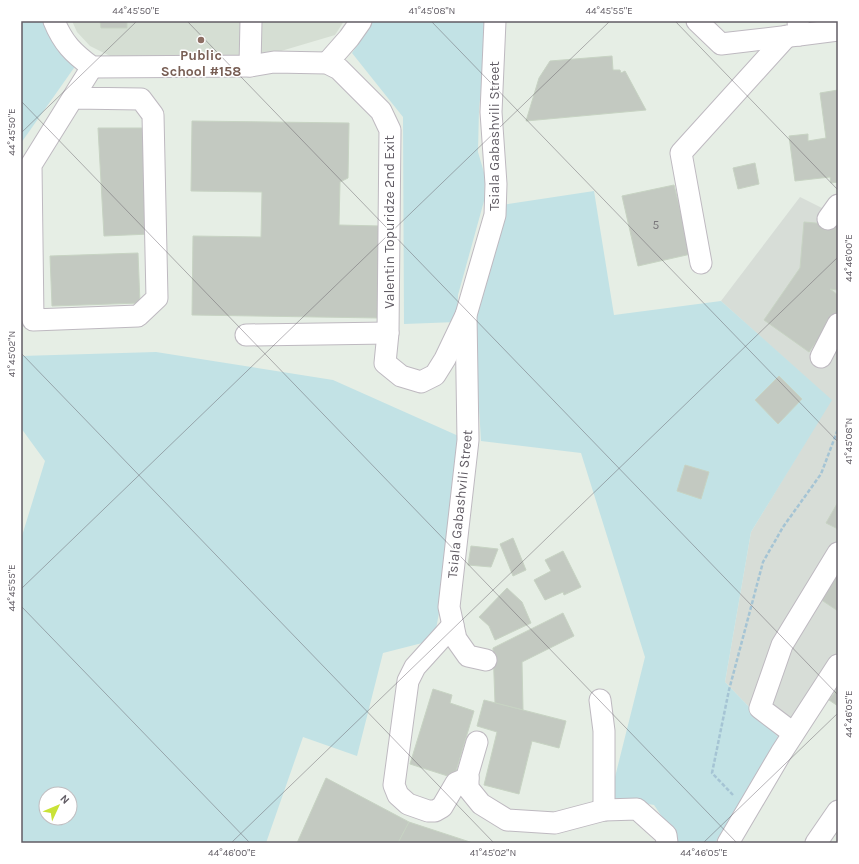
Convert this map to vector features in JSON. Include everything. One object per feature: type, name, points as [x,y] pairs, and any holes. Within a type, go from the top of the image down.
[{"type":"street","points":[[54,21],[59,34],[73,54],[92,67],[250,66],[274,62],[327,62],[349,38],[361,21]]},
{"type":"street","points":[[250,66],[251,21]]},
{"type":"street","name":"Tsiala Gabashvili Street","points":[[486,660],[468,656],[456,639],[449,607],[468,440],[466,315],[495,216],[496,184],[491,112],[495,21]]},
{"type":"street","points":[[697,21],[721,44],[794,31],[838,30]]},
{"type":"street","points":[[837,21],[838,27]]},
{"type":"street","points":[[701,263],[680,153],[794,31]]},
{"type":"street","name":"Valentin Topuridze 2nd Exit","points":[[327,62],[339,69],[381,111],[390,130],[388,333],[384,363],[401,376],[421,382],[435,375],[466,315]]},
{"type":"street","points":[[73,98],[141,99],[153,115],[157,298],[138,316],[33,320],[31,165],[92,67]]},
{"type":"street","points":[[821,357],[838,324]]},
{"type":"street","points":[[246,335],[388,333]]},
{"type":"street","points":[[793,733],[760,708],[782,645],[838,553]]},
{"type":"street","points":[[453,625],[414,667],[408,681],[394,785],[398,795],[408,804],[428,811],[435,811],[442,807],[456,783],[468,778]]},
{"type":"street","points":[[728,843],[793,733],[838,665]]},
{"type":"street","points":[[600,700],[604,731],[604,810]]},
{"type":"street","points":[[477,742],[468,773],[468,788],[481,804],[507,820],[555,823],[604,810],[637,809],[666,835],[668,843]]},
{"type":"street","points":[[816,843],[838,811]]},
{"type":"path","points":[[748,809],[712,773],[729,690],[764,562],[783,527],[821,474],[838,429]]},
{"type":"shaded area","points":[[21,21],[45,21],[76,65],[21,143]]},
{"type":"shaded area","name":"Public School #158","points":[[72,21],[344,21],[335,35],[254,59],[110,56],[90,46],[77,32]]},
{"type":"shaded area","points":[[373,21],[488,21],[479,109],[478,152],[485,176],[484,201],[458,295],[457,322],[404,324],[403,117],[352,53]]},
{"type":"shaded area","points":[[594,191],[614,315],[721,301],[832,400],[751,532],[725,682],[780,739],[715,843],[674,843],[673,833],[654,805],[610,797],[645,657],[581,453],[481,441],[474,324],[502,205]]},
{"type":"shaded area","points":[[800,197],[838,216],[838,651],[780,739],[725,682],[751,532],[831,400],[721,301]]},
{"type":"shaded area","points":[[156,352],[333,380],[463,438],[446,575],[434,640],[383,653],[357,756],[303,737],[266,843],[21,843],[21,539],[45,461],[21,428],[21,356]]},
{"type":"building","points":[[100,21],[127,21],[127,28],[101,28]]},
{"type":"building","points":[[612,56],[613,70],[620,70],[621,73],[625,71],[646,110],[526,121],[539,78],[550,61]]},
{"type":"building","points":[[838,90],[838,182],[831,183],[830,177],[795,181],[789,136],[808,134],[808,141],[826,138],[820,93]]},
{"type":"building","points":[[192,121],[349,123],[348,178],[340,182],[339,225],[380,226],[379,318],[192,315],[193,236],[261,237],[262,192],[191,191]]},
{"type":"building","points":[[98,128],[147,128],[150,234],[104,236]]},
{"type":"building","points":[[755,163],[759,184],[738,189],[733,168]]},
{"type":"building","points":[[674,185],[691,254],[638,266],[622,196]]},
{"type":"building","points":[[804,222],[838,225],[838,290],[830,289],[838,295],[838,311],[809,352],[764,320],[800,268]]},
{"type":"building","points":[[138,253],[140,303],[52,306],[50,256]]},
{"type":"building","points":[[779,376],[802,399],[778,424],[755,400]]},
{"type":"building","points":[[685,465],[709,472],[701,499],[677,491]]},
{"type":"building","points":[[838,502],[838,529],[826,523]]},
{"type":"building","points":[[513,538],[526,570],[513,576],[500,544]]},
{"type":"building","points":[[471,546],[498,549],[491,567],[468,565]]},
{"type":"building","points":[[563,551],[581,587],[564,595],[563,592],[545,600],[534,580],[551,571],[545,560]]},
{"type":"building","points":[[838,572],[838,611],[820,599]]},
{"type":"building","points":[[507,588],[522,602],[531,623],[495,640],[489,626],[479,617]]},
{"type":"building","points":[[563,613],[574,636],[522,662],[523,710],[495,703],[493,648]]},
{"type":"building","points":[[838,688],[838,706],[829,700]]},
{"type":"building","points":[[433,689],[452,695],[450,703],[474,711],[454,778],[410,764]]},
{"type":"building","points":[[484,700],[566,721],[559,748],[532,741],[519,794],[484,785],[497,732],[477,726]]},
{"type":"building","points":[[326,778],[409,822],[398,843],[297,843]]},
{"type":"building","points":[[409,822],[473,843],[398,843]]},
{"type":"place","name":"Public School #158","points":[[201,40]]}]
